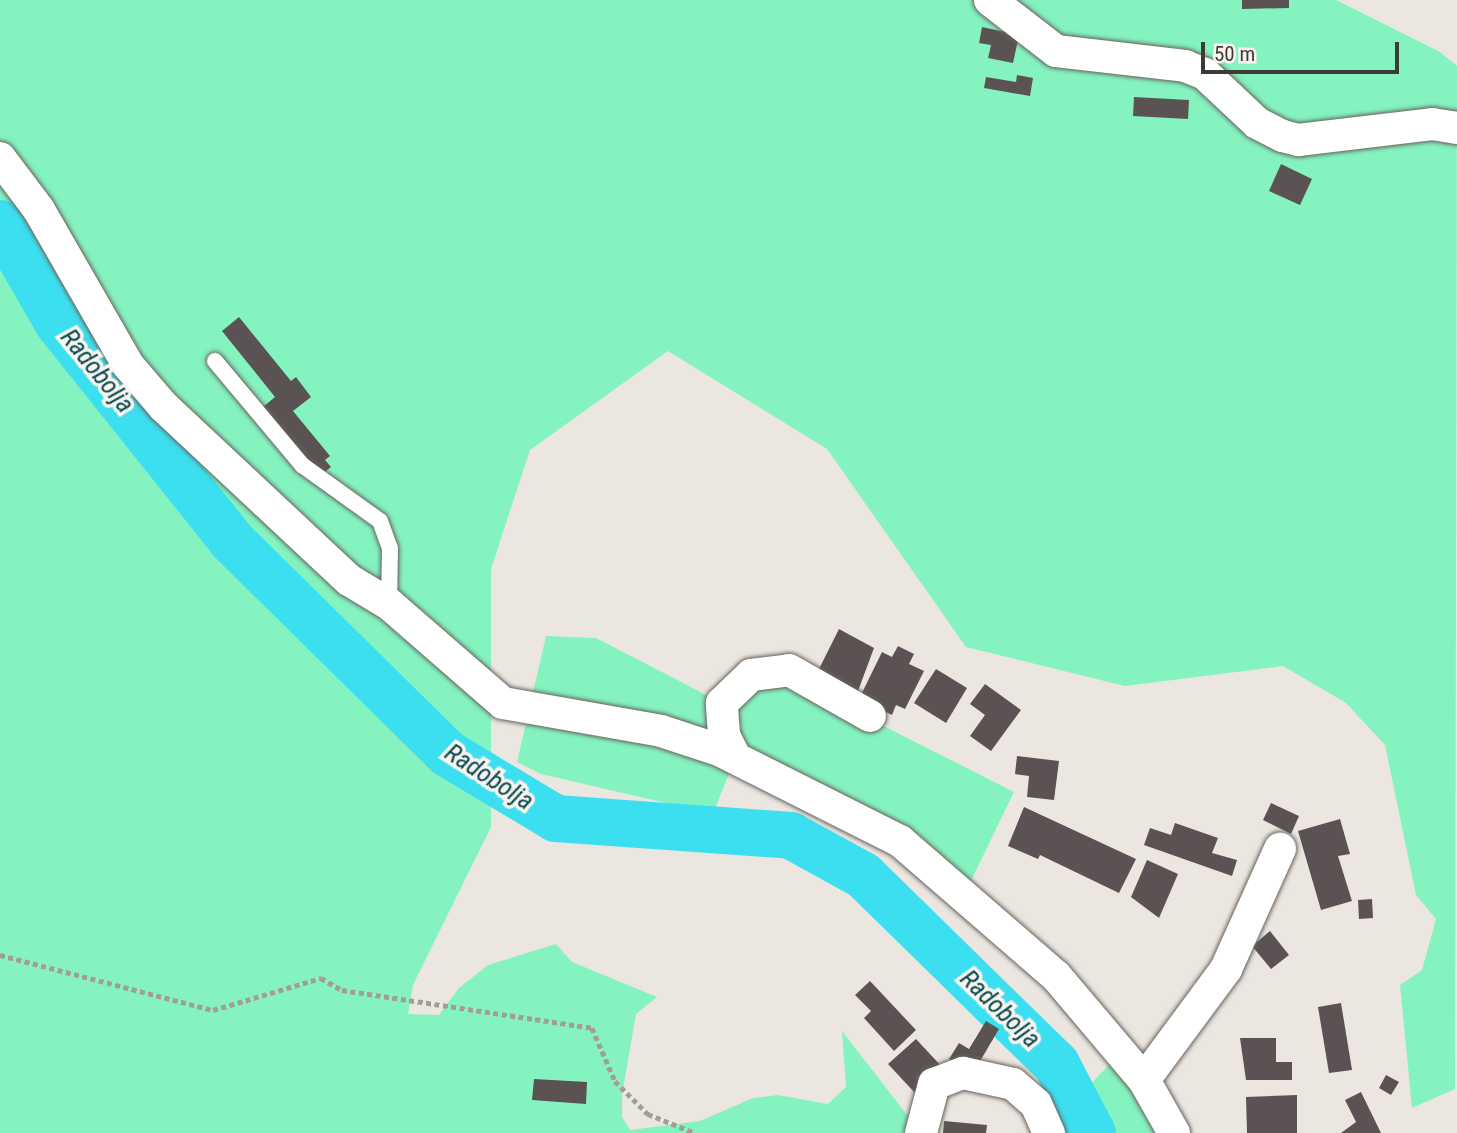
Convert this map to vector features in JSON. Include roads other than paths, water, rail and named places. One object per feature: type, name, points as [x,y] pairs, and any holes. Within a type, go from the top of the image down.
[{"type":"street","points":[[990,0],[1037,41],[1056,51],[1185,66],[1205,74],[1257,123],[1298,140],[1432,124],[1457,128]]},
{"type":"street","points":[[0,158],[39,211],[128,365],[163,406],[302,540],[349,580],[389,604],[503,703],[661,731],[735,757],[910,848],[1056,976],[1144,1080],[1174,1133]]},
{"type":"street","points":[[735,757],[724,735],[722,703],[751,675],[789,670],[870,716]]},
{"type":"street","points":[[1144,1080],[1226,969],[1280,849]]},
{"type":"street","points":[[921,1133],[934,1084],[962,1073],[1013,1084],[1036,1104],[1049,1133]]},
{"type":"lane","points":[[215,361],[302,465],[380,521],[390,548],[389,604]]},
{"type":"waterway","name":"Radobolja","points":[[0,223],[58,323],[231,540],[447,753],[555,818],[790,835],[863,875],[1056,1064],[1092,1133]]}]
